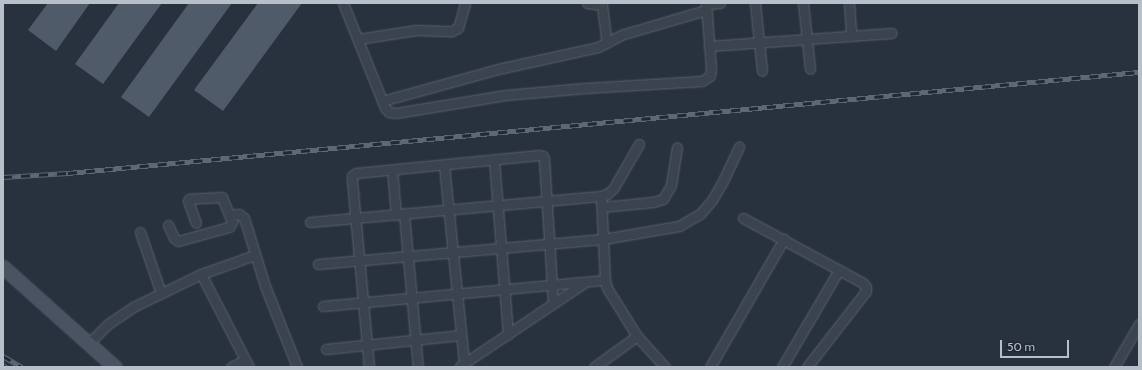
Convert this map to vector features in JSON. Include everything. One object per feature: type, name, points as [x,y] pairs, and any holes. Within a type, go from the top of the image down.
[{"type":"street","points":[[344,3],[385,108],[389,112],[396,113],[506,95],[585,88],[702,81],[710,76],[706,6]]},
{"type":"street","points":[[358,39],[416,30],[452,31],[458,28],[466,3]]},
{"type":"street","points":[[587,3],[602,4],[607,43]]},
{"type":"street","points":[[382,100],[498,69],[598,47],[624,34],[706,6],[720,3]]},
{"type":"street","points":[[755,3],[762,71]]},
{"type":"street","points":[[803,3],[810,69]]},
{"type":"street","points":[[849,3],[851,35]]},
{"type":"street","points":[[709,46],[892,33]]},
{"type":"street","points":[[310,222],[601,196],[608,194],[613,189],[639,144]]},
{"type":"street","points":[[318,264],[603,239],[679,226],[700,214],[712,200],[723,181],[739,146]]},
{"type":"street","points":[[602,207],[662,200],[671,185],[677,147]]},
{"type":"street","points":[[369,367],[352,176],[356,173],[539,155],[543,156],[553,303]]},
{"type":"street","points":[[494,160],[508,334]]},
{"type":"street","points":[[444,165],[461,335],[461,365]]},
{"type":"street","points":[[392,170],[408,256],[418,367]]},
{"type":"street","points":[[601,196],[605,280],[610,296],[637,336],[665,367]]},
{"type":"street","points":[[168,225],[174,238],[178,241],[229,227],[232,222],[222,197],[192,198],[188,201],[196,223]]},
{"type":"street","points":[[230,215],[239,214],[244,218],[255,255],[297,367]]},
{"type":"street","points":[[743,218],[863,283],[866,291],[807,367]]},
{"type":"street","points":[[140,232],[161,293]]},
{"type":"street","points":[[710,367],[784,239]]},
{"type":"street","points":[[89,343],[108,324],[133,307],[201,274],[255,255]]},
{"type":"street","points":[[3,267],[115,367]]},
{"type":"street","points":[[782,367],[839,270]]},
{"type":"street","points":[[201,274],[247,364],[231,367]]},
{"type":"street","points":[[323,306],[605,280]]},
{"type":"street","points":[[461,365],[585,282]]},
{"type":"street","points":[[1114,367],[1139,324]]},
{"type":"street","points":[[326,349],[461,335]]},
{"type":"street","points":[[594,367],[637,336]]},
{"type":"building","points":[[48,3],[90,3],[56,51],[28,30]]},
{"type":"building","points":[[119,3],[162,3],[103,84],[75,64]]},
{"type":"building","points":[[189,3],[232,3],[149,117],[121,97]]},
{"type":"building","points":[[258,3],[302,3],[223,111],[194,90]]},
{"type":"railway","points":[[3,177],[68,173],[1139,72]]},
{"type":"railway","points":[[3,356],[22,367]]}]
